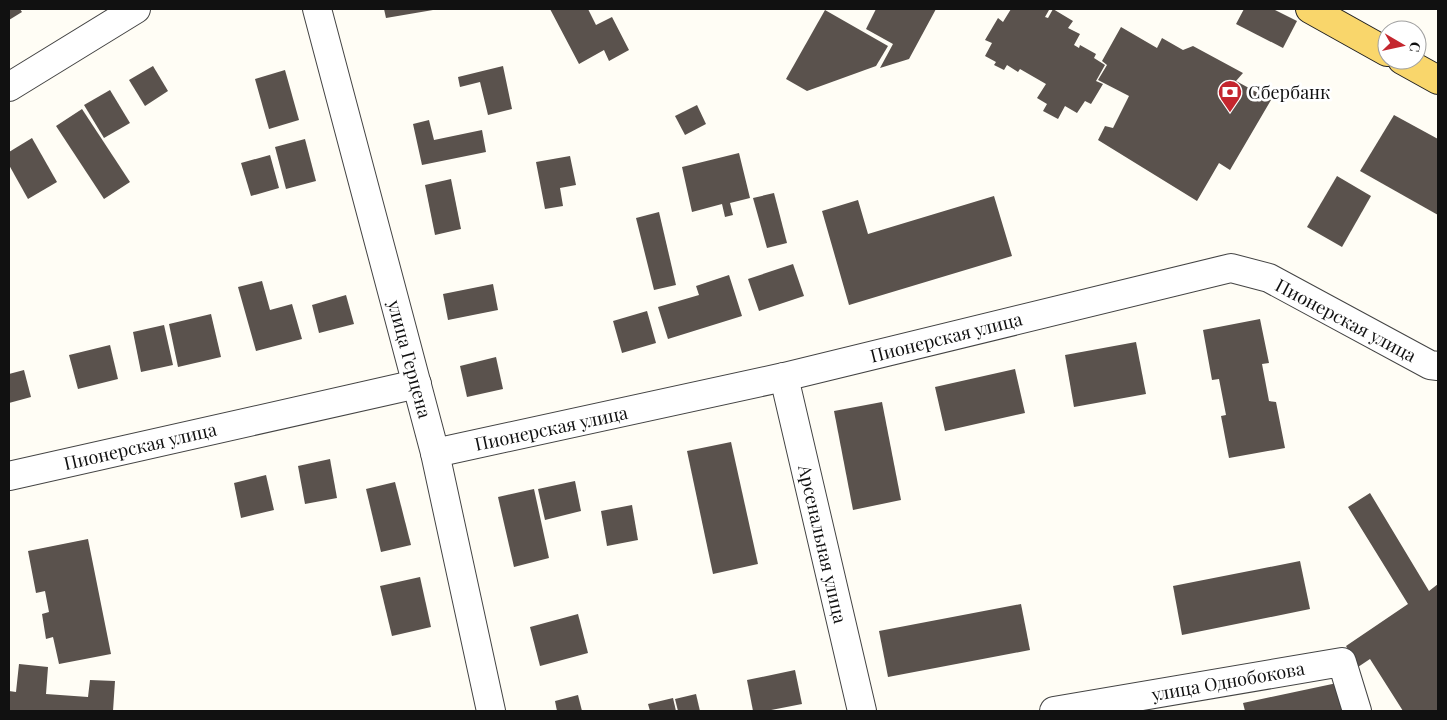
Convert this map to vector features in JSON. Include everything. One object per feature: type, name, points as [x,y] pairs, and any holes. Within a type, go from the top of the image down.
[{"type":"main road","points":[[1310,9],[1377,46]]},
{"type":"main road","points":[[1420,70],[1438,80]]},
{"type":"street","points":[[9,87],[136,9]]},
{"type":"street","name":"улица Герцена","points":[[317,9],[435,453],[491,711]]},
{"type":"street","name":"Пионерская улица","points":[[435,453],[784,377],[1231,268],[1269,278],[1430,365],[1438,366]]},
{"type":"street","name":"Арсенальная улица","points":[[784,377],[862,711]]},
{"type":"street","name":"Пионерская улица","points":[[9,476],[417,384]]},
{"type":"street","name":"улица Однобокова","points":[[1054,711],[1342,662],[1357,711]]},
{"type":"building","points":[[9,9],[20,9],[22,12],[9,20]]},
{"type":"building","points":[[384,9],[432,9],[433,10],[386,18]]},
{"type":"building","points":[[550,9],[588,9],[596,25],[612,17],[629,50],[609,61],[604,50],[579,64]]},
{"type":"building","points":[[876,9],[936,9],[909,59],[880,68],[893,44],[866,29]]},
{"type":"building","points":[[1011,9],[1047,9],[1049,10],[1045,17],[1048,18],[1053,9],[1073,21],[1068,28],[1080,34],[1074,45],[1079,48],[1080,45],[1096,54],[1094,58],[1105,65],[1096,81],[1103,84],[1091,104],[1085,101],[1077,113],[1065,106],[1058,119],[1043,111],[1047,104],[1037,98],[1046,84],[1020,69],[1018,72],[1007,65],[1004,70],[994,65],[996,62],[985,56],[992,43],[985,40],[998,18],[1003,22]]},
{"type":"building","points":[[1244,9],[1273,9],[1297,21],[1283,48],[1236,24]]},
{"type":"building","points":[[825,10],[888,46],[876,66],[807,91],[786,79]]},
{"type":"building","points":[[1121,27],[1157,48],[1162,38],[1183,50],[1193,46],[1243,73],[1236,81],[1271,100],[1230,170],[1219,163],[1197,201],[1098,140],[1105,126],[1113,128],[1129,96],[1098,80],[1107,65],[1102,61]]},
{"type":"building","points":[[153,66],[168,91],[145,106],[129,80]]},
{"type":"building","points":[[503,66],[512,109],[488,115],[480,82],[460,87],[458,77]]},
{"type":"building","points":[[285,70],[299,120],[269,129],[255,79]]},
{"type":"building","points":[[110,90],[130,123],[104,138],[84,105]]},
{"type":"building","points":[[697,105],[706,124],[685,135],[675,116]]},
{"type":"building","points":[[82,109],[130,182],[104,199],[56,126]]},
{"type":"building","points":[[1394,115],[1438,139],[1438,215],[1360,171]]},
{"type":"building","points":[[429,120],[434,140],[482,130],[486,152],[422,165],[413,124]]},
{"type":"building","points":[[32,138],[57,182],[28,199],[9,165],[9,152]]},
{"type":"building","points":[[305,139],[316,181],[286,189],[275,147]]},
{"type":"building","points":[[739,153],[750,198],[730,203],[733,215],[725,217],[722,204],[692,212],[682,167]]},
{"type":"building","points":[[270,155],[279,188],[251,196],[241,163]]},
{"type":"building","points":[[570,156],[576,185],[560,188],[563,206],[545,209],[536,162]]},
{"type":"building","points":[[1337,176],[1371,196],[1342,247],[1307,227]]},
{"type":"building","points":[[451,179],[461,229],[435,235],[425,185]]},
{"type":"building","points":[[774,193],[787,243],[767,248],[753,198]]},
{"type":"building","points":[[994,196],[1012,256],[849,305],[822,211],[858,200],[868,234]]},
{"type":"building","points":[[659,212],[676,285],[654,290],[636,218]]},
{"type":"building","points":[[793,264],[804,296],[759,311],[748,279]]},
{"type":"building","points":[[729,275],[742,316],[668,339],[658,307],[699,295],[696,286]]},
{"type":"building","points":[[262,281],[270,310],[292,304],[302,339],[256,351],[238,287]]},
{"type":"building","points":[[493,284],[498,310],[448,320],[443,294]]},
{"type":"building","points":[[346,295],[354,324],[319,333],[312,305]]},
{"type":"building","points":[[647,311],[656,343],[622,353],[613,321]]},
{"type":"building","points":[[211,314],[221,357],[178,367],[169,324]]},
{"type":"building","points":[[1260,319],[1269,363],[1262,364],[1269,401],[1276,402],[1285,448],[1229,458],[1221,416],[1226,415],[1219,379],[1212,380],[1203,330]]},
{"type":"building","points":[[164,325],[173,365],[141,372],[133,332]]},
{"type":"building","points":[[1136,342],[1146,394],[1074,407],[1065,355]]},
{"type":"building","points":[[110,345],[118,379],[78,389],[69,355]]},
{"type":"building","points":[[496,357],[503,389],[467,397],[460,366]]},
{"type":"building","points":[[1015,369],[1025,413],[945,431],[935,387]]},
{"type":"building","points":[[24,370],[31,397],[9,403],[9,374]]},
{"type":"building","points":[[882,402],[901,500],[853,510],[834,411]]},
{"type":"building","points":[[731,442],[758,564],[713,574],[687,451]]},
{"type":"building","points":[[330,459],[337,498],[305,504],[298,466]]},
{"type":"building","points":[[266,475],[274,510],[241,518],[234,483]]},
{"type":"building","points":[[575,481],[581,511],[545,520],[538,489]]},
{"type":"building","points":[[395,482],[411,545],[381,552],[366,489]]},
{"type":"building","points":[[534,489],[549,558],[514,567],[498,497]]},
{"type":"building","points":[[1370,493],[1429,591],[1438,584],[1438,711],[1403,711],[1370,659],[1358,667],[1346,646],[1408,604],[1348,507]]},
{"type":"building","points":[[632,505],[638,540],[607,546],[601,511]]},
{"type":"building","points":[[88,539],[111,654],[59,664],[53,637],[46,639],[42,614],[49,612],[45,591],[36,593],[28,551]]},
{"type":"building","points":[[1300,561],[1310,609],[1182,635],[1173,586]]},
{"type":"building","points":[[420,577],[431,627],[392,636],[380,586]]},
{"type":"building","points":[[1021,604],[1030,650],[888,677],[879,631]]},
{"type":"building","points":[[578,614],[588,653],[540,666],[530,627]]},
{"type":"building","points":[[19,664],[48,667],[46,694],[88,697],[90,680],[115,681],[113,711],[9,711],[9,691],[16,692]]},
{"type":"building","points":[[795,670],[802,704],[766,711],[753,711],[747,680]]},
{"type":"building","points":[[1337,683],[1343,711],[1245,711],[1243,703]]},
{"type":"building","points":[[696,694],[700,711],[678,711],[675,699]]},
{"type":"building","points":[[578,695],[582,711],[557,711],[555,701]]},
{"type":"building","points":[[673,698],[676,711],[650,711],[648,704]]},
{"type":"place","name":"Сбербанк","points":[[1230,113]]}]
